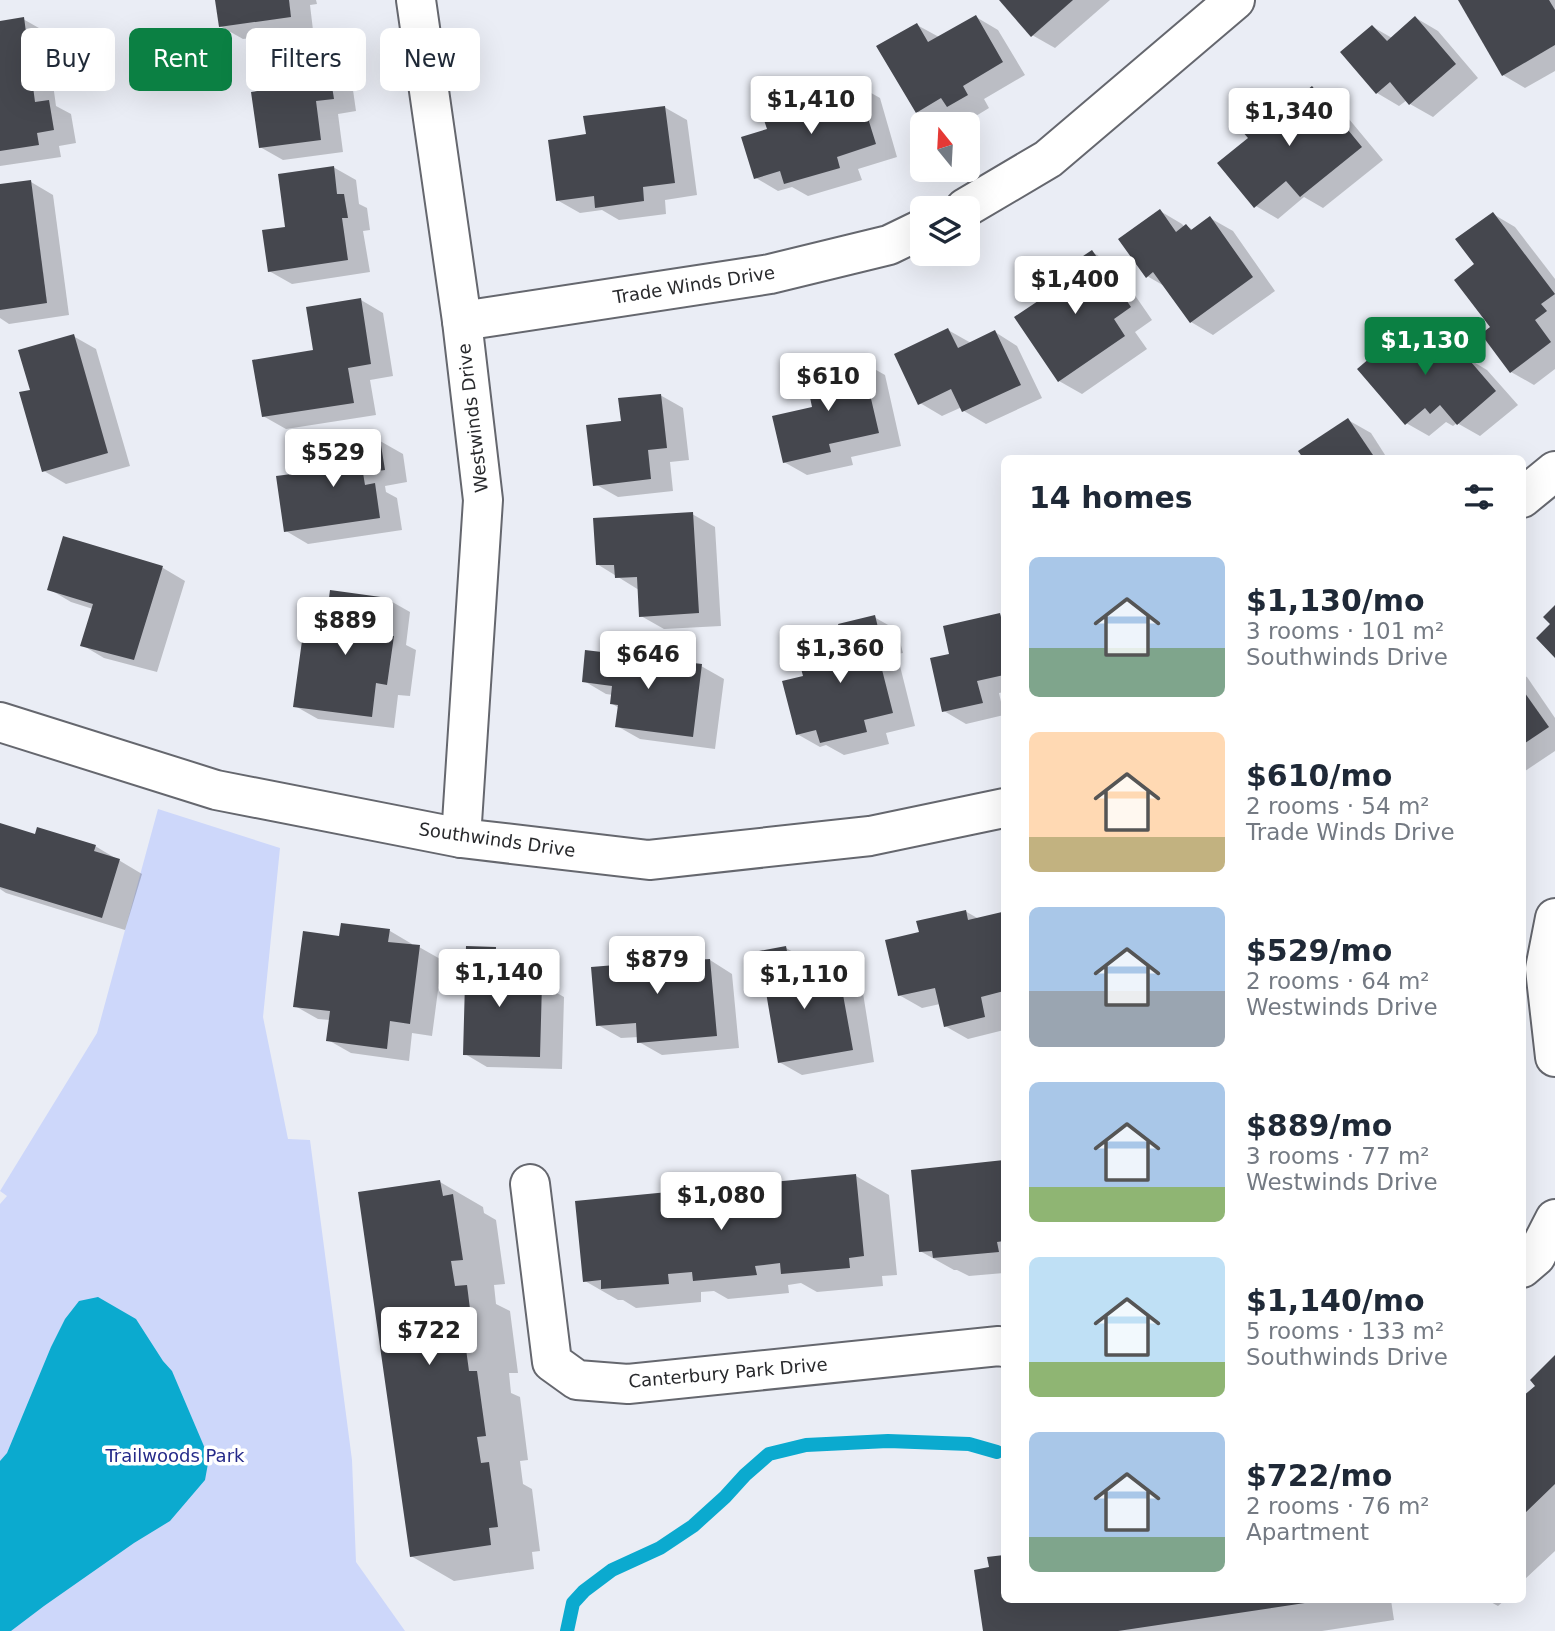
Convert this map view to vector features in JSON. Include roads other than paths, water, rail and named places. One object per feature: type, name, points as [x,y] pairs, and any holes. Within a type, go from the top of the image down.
[{"type":"street","name":"Westwinds Drive","points":[[416,0],[483,500],[461,838]]},
{"type":"street","points":[[980,199],[1048,159],[1235,0]]},
{"type":"street","name":"Trade Winds Drive","points":[[461,321],[770,274],[889,245],[910,235]]},
{"type":"street","points":[[1526,495],[1555,471]]},
{"type":"street","name":"Southwinds Drive","points":[[0,722],[216,790],[461,838],[649,860],[870,836],[1001,809]]},
{"type":"street","points":[[1555,918],[1545,969],[1555,1057]]},
{"type":"street","name":"Canterbury Park Drive","points":[[530,1184],[552,1362],[577,1380],[628,1384],[1001,1346]]},
{"type":"street","points":[[1526,1265],[1536,1256],[1555,1219]]},
{"type":"water","points":[[98,1297],[136,1319],[172,1371],[209,1458],[205,1480],[170,1521],[134,1543],[11,1631],[0,1631],[0,1461],[7,1453],[65,1319],[79,1301]]},
{"type":"waterway","points":[[567,1631],[573,1603],[584,1591],[612,1570],[660,1548],[693,1526],[769,1454],[806,1445],[888,1441],[969,1444],[997,1452]]},
{"type":"park label","name":"Trailwoods Park","points":[[175,1456]]}]
